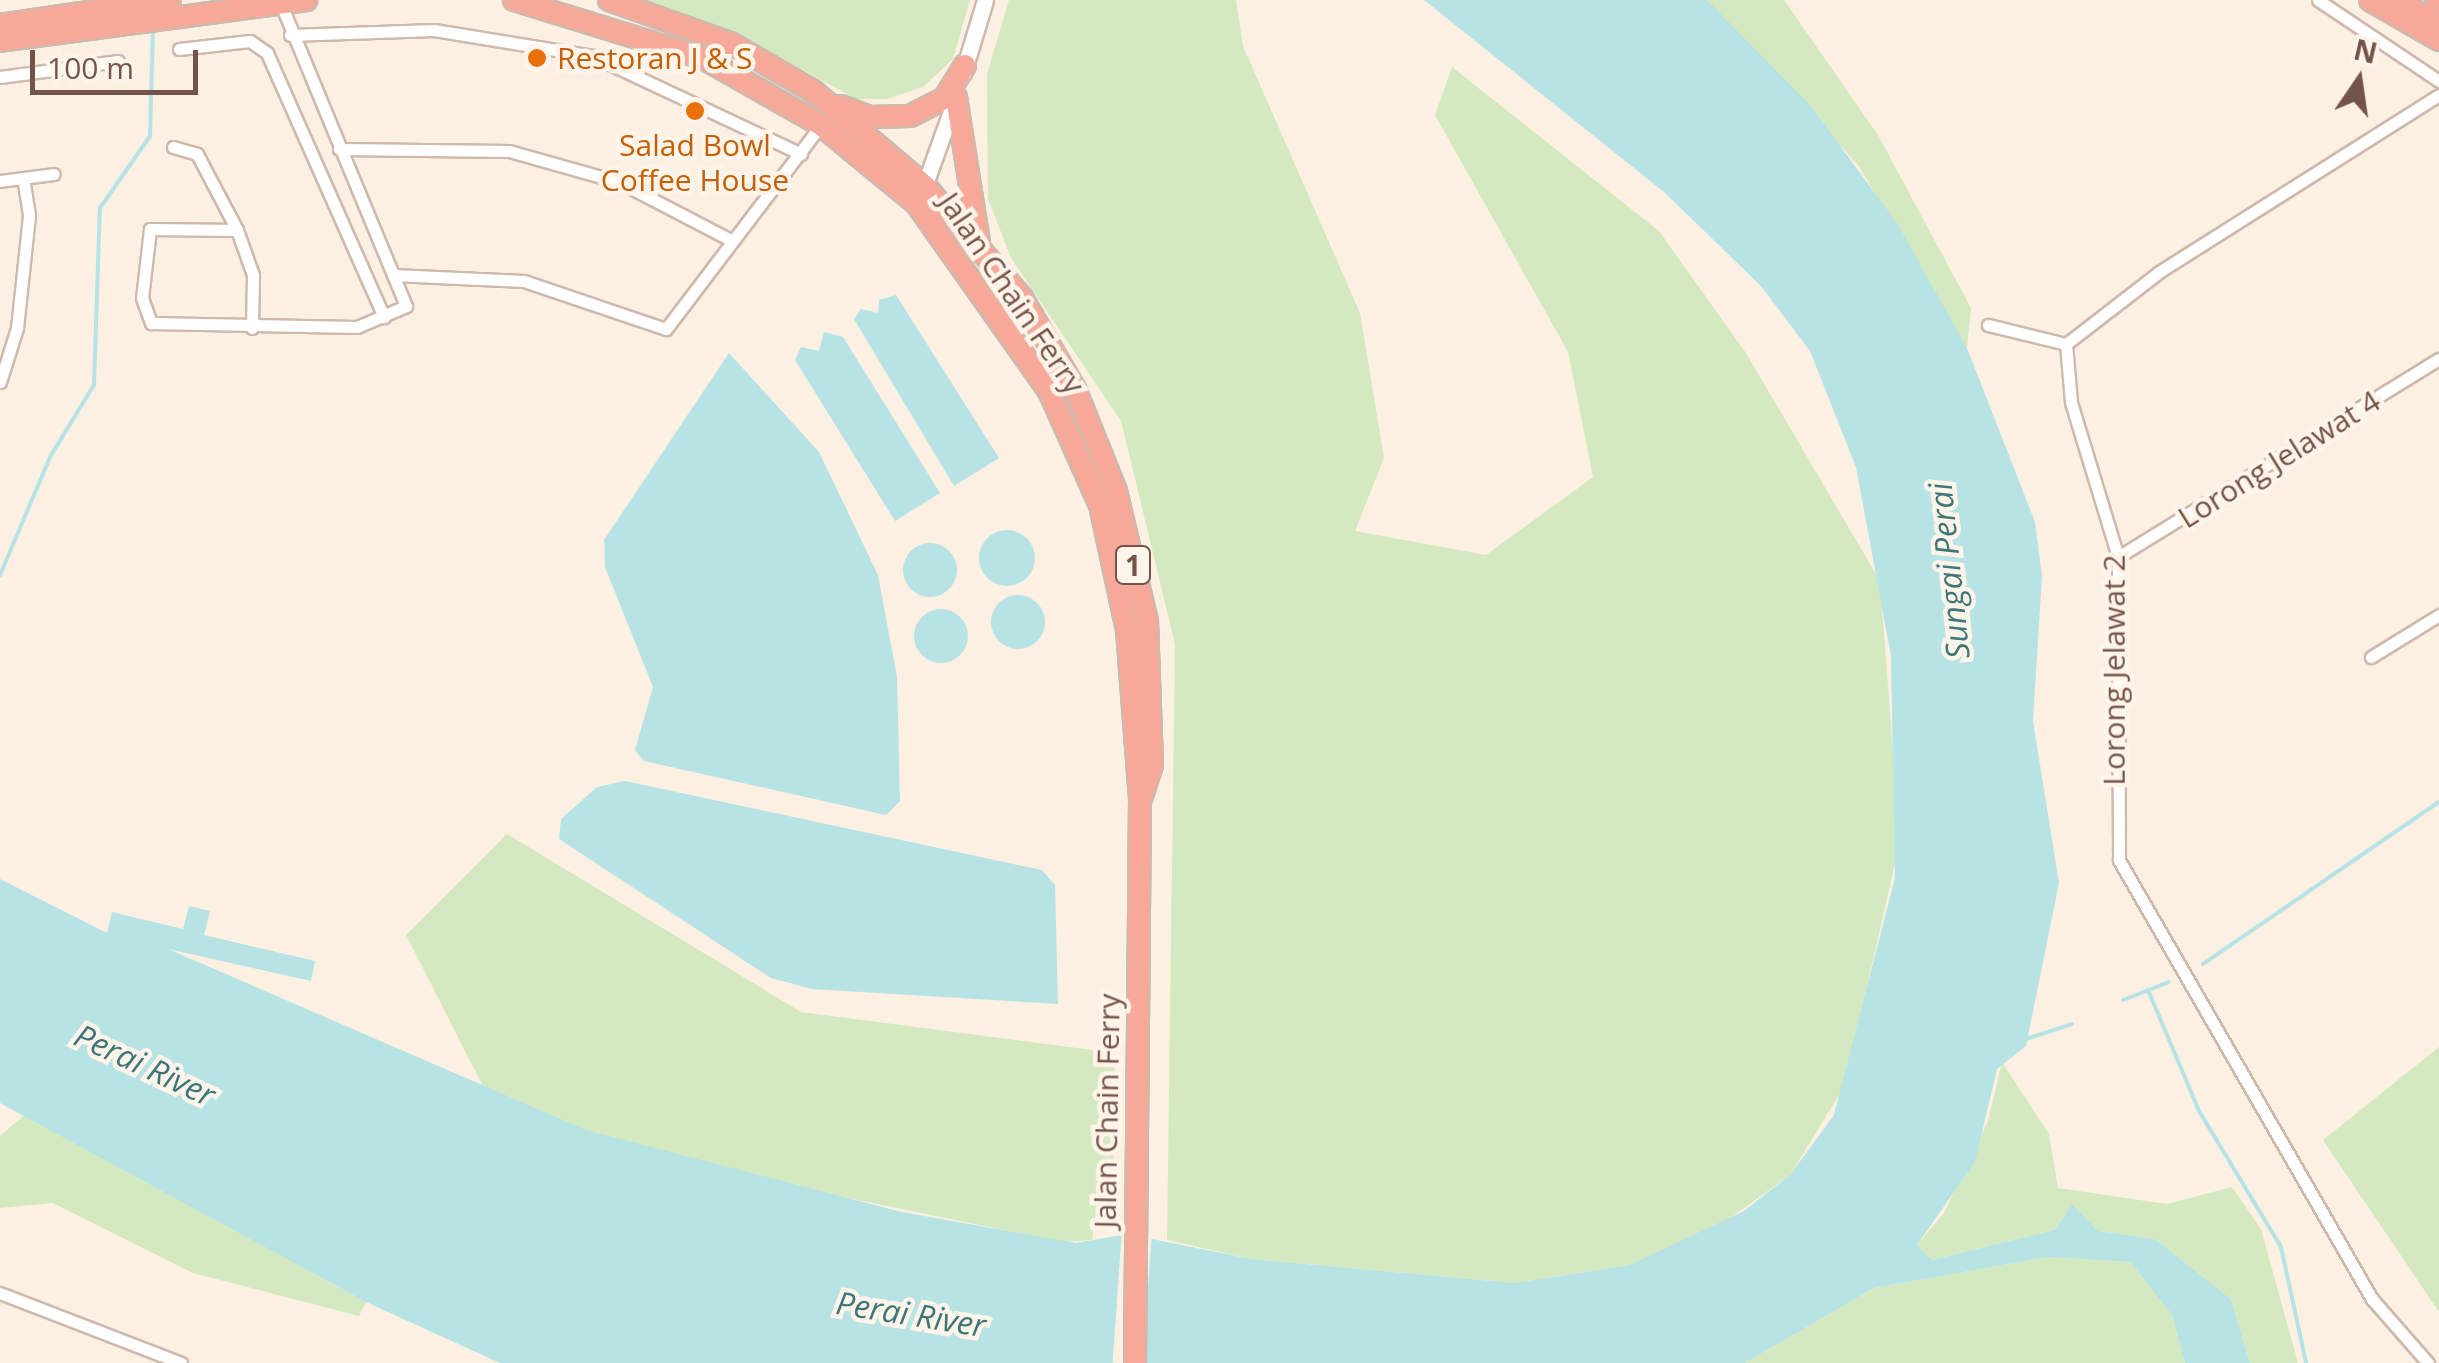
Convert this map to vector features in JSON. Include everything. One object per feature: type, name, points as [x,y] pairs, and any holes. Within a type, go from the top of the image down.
[{"type":"highway","points":[[0,42],[119,16],[170,0]]},
{"type":"highway","points":[[0,25],[306,0]]},
{"type":"highway","name":"Jalan Chain Ferry","points":[[514,0],[703,58],[821,125],[921,195],[1049,391],[1100,505],[1128,630],[1140,800],[1135,1363]]},
{"type":"highway","name":"Jalan Chain Ferry","points":[[609,0],[730,43],[813,91],[980,246],[1075,388],[1116,491],[1146,622],[1152,765],[1140,800]]},
{"type":"highway","points":[[2370,0],[2439,40]]},
{"type":"highway","points":[[2399,0],[2439,26]]},
{"type":"highway","points":[[813,91],[859,115],[910,116],[944,99],[966,66]]},
{"type":"highway","points":[[956,97],[963,186],[980,246]]},
{"type":"street","points":[[921,195],[985,0]]},
{"type":"street","points":[[2318,0],[2439,80]]},
{"type":"street","points":[[237,230],[150,230],[142,298],[160,326],[357,328],[406,306],[290,35],[280,2]]},
{"type":"street","points":[[290,35],[434,30],[529,41],[651,76],[800,154]]},
{"type":"street","points":[[179,50],[260,46],[384,317]]},
{"type":"street","points":[[0,78],[118,61]]},
{"type":"street","points":[[1988,325],[2066,344],[2159,272],[2439,95]]},
{"type":"street","points":[[393,275],[524,281],[666,329],[821,125]]},
{"type":"street","points":[[306,140],[330,130]]},
{"type":"street","points":[[174,147],[196,154],[237,230],[253,275],[252,328]]},
{"type":"street","points":[[339,150],[509,151],[619,182],[731,240]]},
{"type":"street","points":[[0,181],[54,174]]},
{"type":"street","points":[[0,382],[17,328],[29,215],[23,178]]},
{"type":"street","name":"Lorong Jelawat 2","points":[[2066,344],[2070,402],[2118,557],[2120,860],[2372,1298],[2428,1363]]},
{"type":"street","name":"Lorong Jelawat 4","points":[[2118,557],[2439,359]]},
{"type":"street","points":[[2371,657],[2439,614]]},
{"type":"street","points":[[0,1294],[162,1360],[181,1363]]},
{"type":"green space","points":[[629,0],[970,0],[953,59],[923,87],[887,99],[856,99],[745,38]]},
{"type":"green space","points":[[1009,0],[1236,0],[1243,46],[1360,313],[1384,458],[1355,531],[1486,555],[1593,477],[1568,352],[1435,115],[1452,67],[1659,231],[1746,353],[1880,581],[1900,842],[1844,1087],[1790,1175],[1705,1236],[1630,1265],[1515,1283],[1251,1259],[1167,1240],[1175,644],[1121,421],[1011,258],[988,199],[987,74]]},
{"type":"green space","points":[[1707,0],[1784,0],[1878,135],[1971,308],[1967,348],[1859,166]]},
{"type":"green space","points":[[507,834],[801,1012],[1115,1053],[1113,1200],[1098,1197],[1092,1240],[1062,1242],[776,1183],[586,1130],[485,1090],[406,935]]},
{"type":"green space","points":[[2439,1047],[2439,1312],[2323,1140]]},
{"type":"green space","points":[[2002,1062],[2049,1134],[2058,1188],[2167,1204],[2232,1187],[2261,1229],[2298,1363],[2250,1363],[2231,1299],[2155,1239],[2098,1231],[2072,1204],[2055,1230],[1932,1260],[1917,1245],[1944,1213],[1988,1121]]},
{"type":"green space","points":[[24,1115],[366,1302],[359,1316],[193,1273],[53,1203],[0,1208],[0,1136]]},
{"type":"green space","points":[[2048,1257],[2130,1262],[2172,1315],[2185,1363],[1745,1363],[1874,1288]]},
{"type":"water","points":[[1424,0],[1707,0],[1810,105],[1897,223],[1967,348],[2035,522],[2042,576],[2033,721],[2059,883],[2026,1046],[1997,1069],[1975,1162],[1917,1245],[1932,1260],[2055,1230],[2072,1204],[2098,1231],[2155,1239],[2231,1299],[2250,1363],[2185,1363],[2172,1315],[2130,1262],[2048,1257],[1874,1288],[1745,1363],[500,1363],[366,1302],[0,1103],[0,879],[107,933],[112,912],[183,929],[189,906],[210,911],[204,935],[315,961],[311,981],[168,949],[586,1130],[902,1212],[1076,1243],[1127,1234],[1251,1259],[1515,1283],[1630,1265],[1744,1211],[1790,1175],[1834,1115],[1895,878],[1891,656],[1856,467],[1810,351],[1761,286],[1664,192]]},
{"type":"water","points":[[896,295],[999,458],[954,486],[854,319],[861,309],[878,313],[879,300]]},
{"type":"water","points":[[824,332],[843,337],[940,493],[895,521],[795,360],[801,347],[819,351]]},
{"type":"water","points":[[729,353],[819,452],[878,575],[897,677],[900,801],[886,815],[644,761],[635,750],[653,687],[605,567],[604,540]]},
{"type":"water","points":[[1007,530],[1027,538],[1035,558],[1027,578],[1007,586],[987,578],[979,558],[987,538]]},
{"type":"water","points":[[930,543],[949,551],[957,570],[949,589],[930,597],[911,589],[903,570],[911,551]]},
{"type":"water","points":[[1018,595],[1037,603],[1045,622],[1037,641],[1018,649],[999,641],[991,622],[999,603]]},
{"type":"water","points":[[941,609],[960,617],[968,636],[960,655],[941,663],[922,655],[914,636],[922,617]]},
{"type":"water","points":[[625,781],[1042,870],[1055,885],[1058,1004],[812,989],[771,978],[559,839],[561,819],[597,787]]},
{"type":"pier","points":[[1122,1229],[1152,1231],[1143,1363],[1113,1363]]},
{"type":"waterway","points":[[0,575],[50,457],[94,385],[100,208],[150,136],[153,30]]},
{"type":"waterway","points":[[2203,964],[2439,802]]},
{"type":"waterway","points":[[2123,1000],[2169,982]]},
{"type":"waterway","points":[[2148,990],[2199,1111],[2281,1247],[2306,1363]]},
{"type":"waterway","points":[[2026,1039],[2072,1024]]},
{"type":"place","name":"Restoran J & S","points":[[537,58]]},
{"type":"place","name":"Salad Bowl Coffee House","points":[[695,111]]},
{"type":"water label","name":"Sungai Perai","points":[[1949,571]]},
{"type":"water label","name":"Perai River","points":[[145,1065]]},
{"type":"water label","name":"Perai River","points":[[911,1314]]}]
